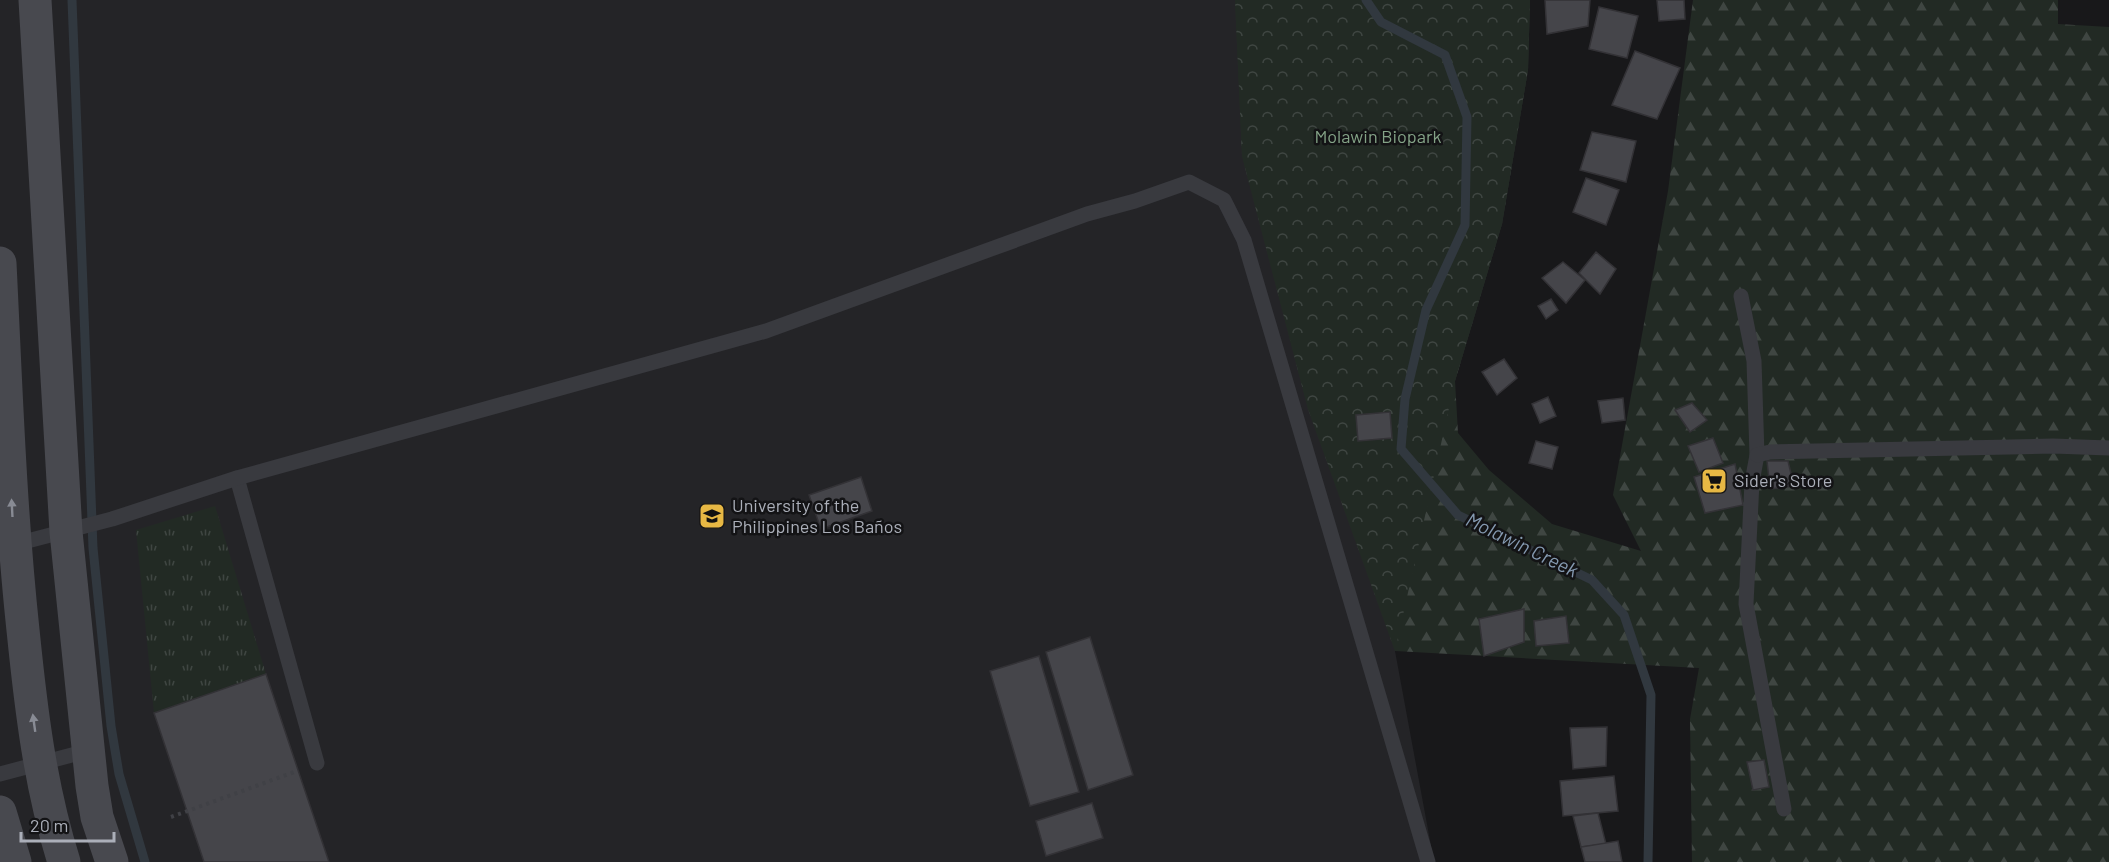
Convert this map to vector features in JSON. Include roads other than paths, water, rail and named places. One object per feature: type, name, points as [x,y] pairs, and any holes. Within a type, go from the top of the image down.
[{"type":"street","points":[[35,0],[66,532],[87,751],[97,817],[112,862]]},
{"type":"street","points":[[0,263],[7,546],[39,764],[50,819],[64,862]]},
{"type":"street","points":[[0,812],[15,862]]},
{"type":"lane","points":[[7,546],[112,519],[237,478],[766,331],[1087,214],[1135,201],[1190,182],[1224,200],[1244,240],[1428,862]]},
{"type":"lane","points":[[1741,296],[1754,361],[1757,455],[1752,482],[1746,604],[1784,809]]},
{"type":"lane","points":[[1757,455],[1770,452],[2054,446],[2109,448]]},
{"type":"lane","points":[[237,478],[317,763]]},
{"type":"lane","points":[[0,774],[87,751]]},
{"type":"waterway","points":[[72,0],[93,548],[111,726],[119,774],[145,862]]},
{"type":"waterway","name":"Molawin Creek","points":[[1366,0],[1381,22],[1445,55],[1467,117],[1465,225],[1426,310],[1405,399],[1401,449],[1458,515],[1592,580],[1624,615],[1651,695],[1648,862]]},
{"type":"place","name":"Sider's Store","points":[[1714,481]]},
{"type":"place","name":"University of the Philippines Los Baños","points":[[712,516]]},
{"type":"park label","name":"Molawin Biopark","points":[[1378,137]]}]
